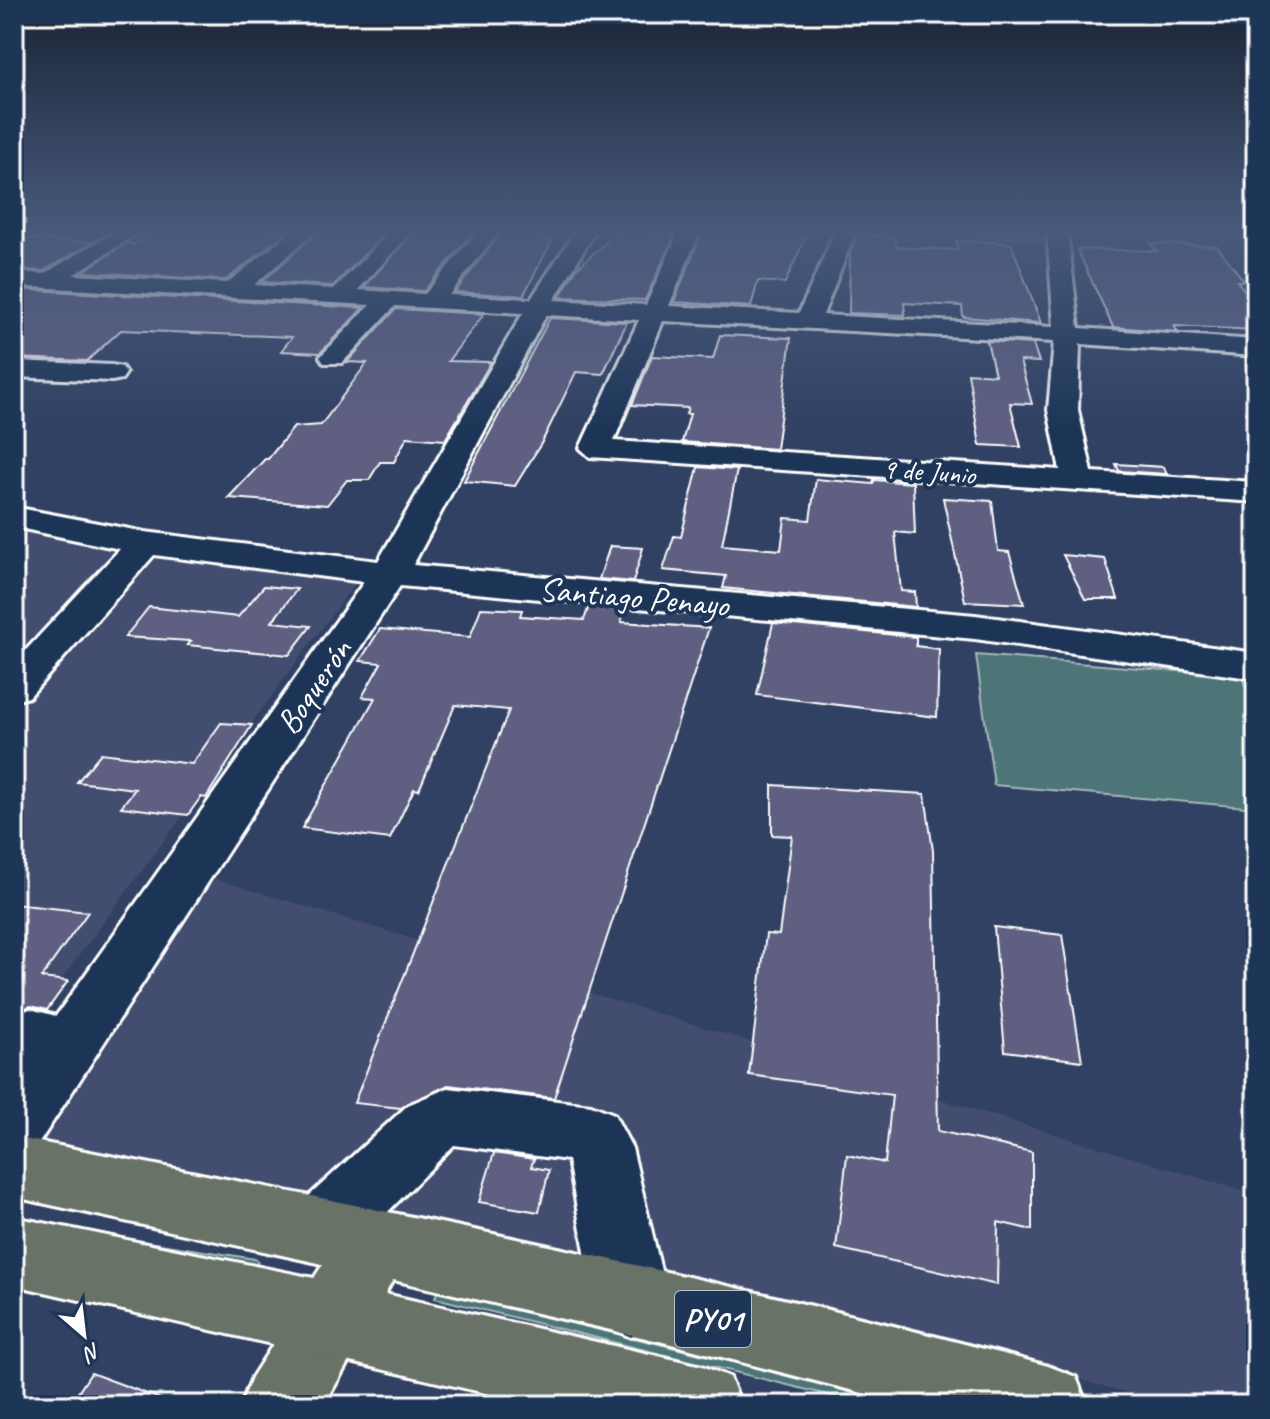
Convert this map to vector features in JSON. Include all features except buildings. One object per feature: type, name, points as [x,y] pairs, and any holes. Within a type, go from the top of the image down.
[{"type":"main road","name":"PY01","points":[[14,1167],[631,1300],[926,1370],[1048,1405]]},
{"type":"main road","points":[[280,1405],[332,1319],[348,1237]]},
{"type":"main road","name":"PY01","points":[[14,1251],[332,1319],[702,1405]]},
{"type":"street","points":[[344,296],[1256,348]]},
{"type":"street","points":[[432,301],[436,296]]},
{"type":"street","name":"Boquerón","points":[[14,1126],[50,1039],[389,574],[545,296]]},
{"type":"street","points":[[654,313],[661,296]]},
{"type":"street","points":[[808,321],[818,296]]},
{"type":"street","points":[[1063,296],[1067,335],[1063,410],[1078,480]]},
{"type":"street","points":[[333,357],[389,299]]},
{"type":"street","name":"9 de Junio","points":[[654,313],[596,448],[1256,492]]},
{"type":"street","points":[[14,369],[112,373]]},
{"type":"street","name":"Santiago Penayo","points":[[14,517],[145,543],[389,574],[975,627],[1256,666]]},
{"type":"street","points":[[14,688],[145,543]]},
{"type":"street","points":[[348,1237],[431,1125],[448,1116],[591,1134],[599,1148],[631,1300]]},
{"type":"shaded area","points":[[14,528],[371,562],[14,1043]]},
{"type":"shaded area","points":[[182,869],[1256,1195],[1256,1405],[1172,1405],[910,1333],[31,1140]]},
{"type":"green space","points":[[976,655],[1241,676],[1256,710],[1256,808],[994,785]]},
{"type":"green space","points":[[14,1221],[255,1259],[258,1262],[253,1267]]},
{"type":"green space","points":[[441,1291],[909,1405],[868,1405],[435,1298]]}]
